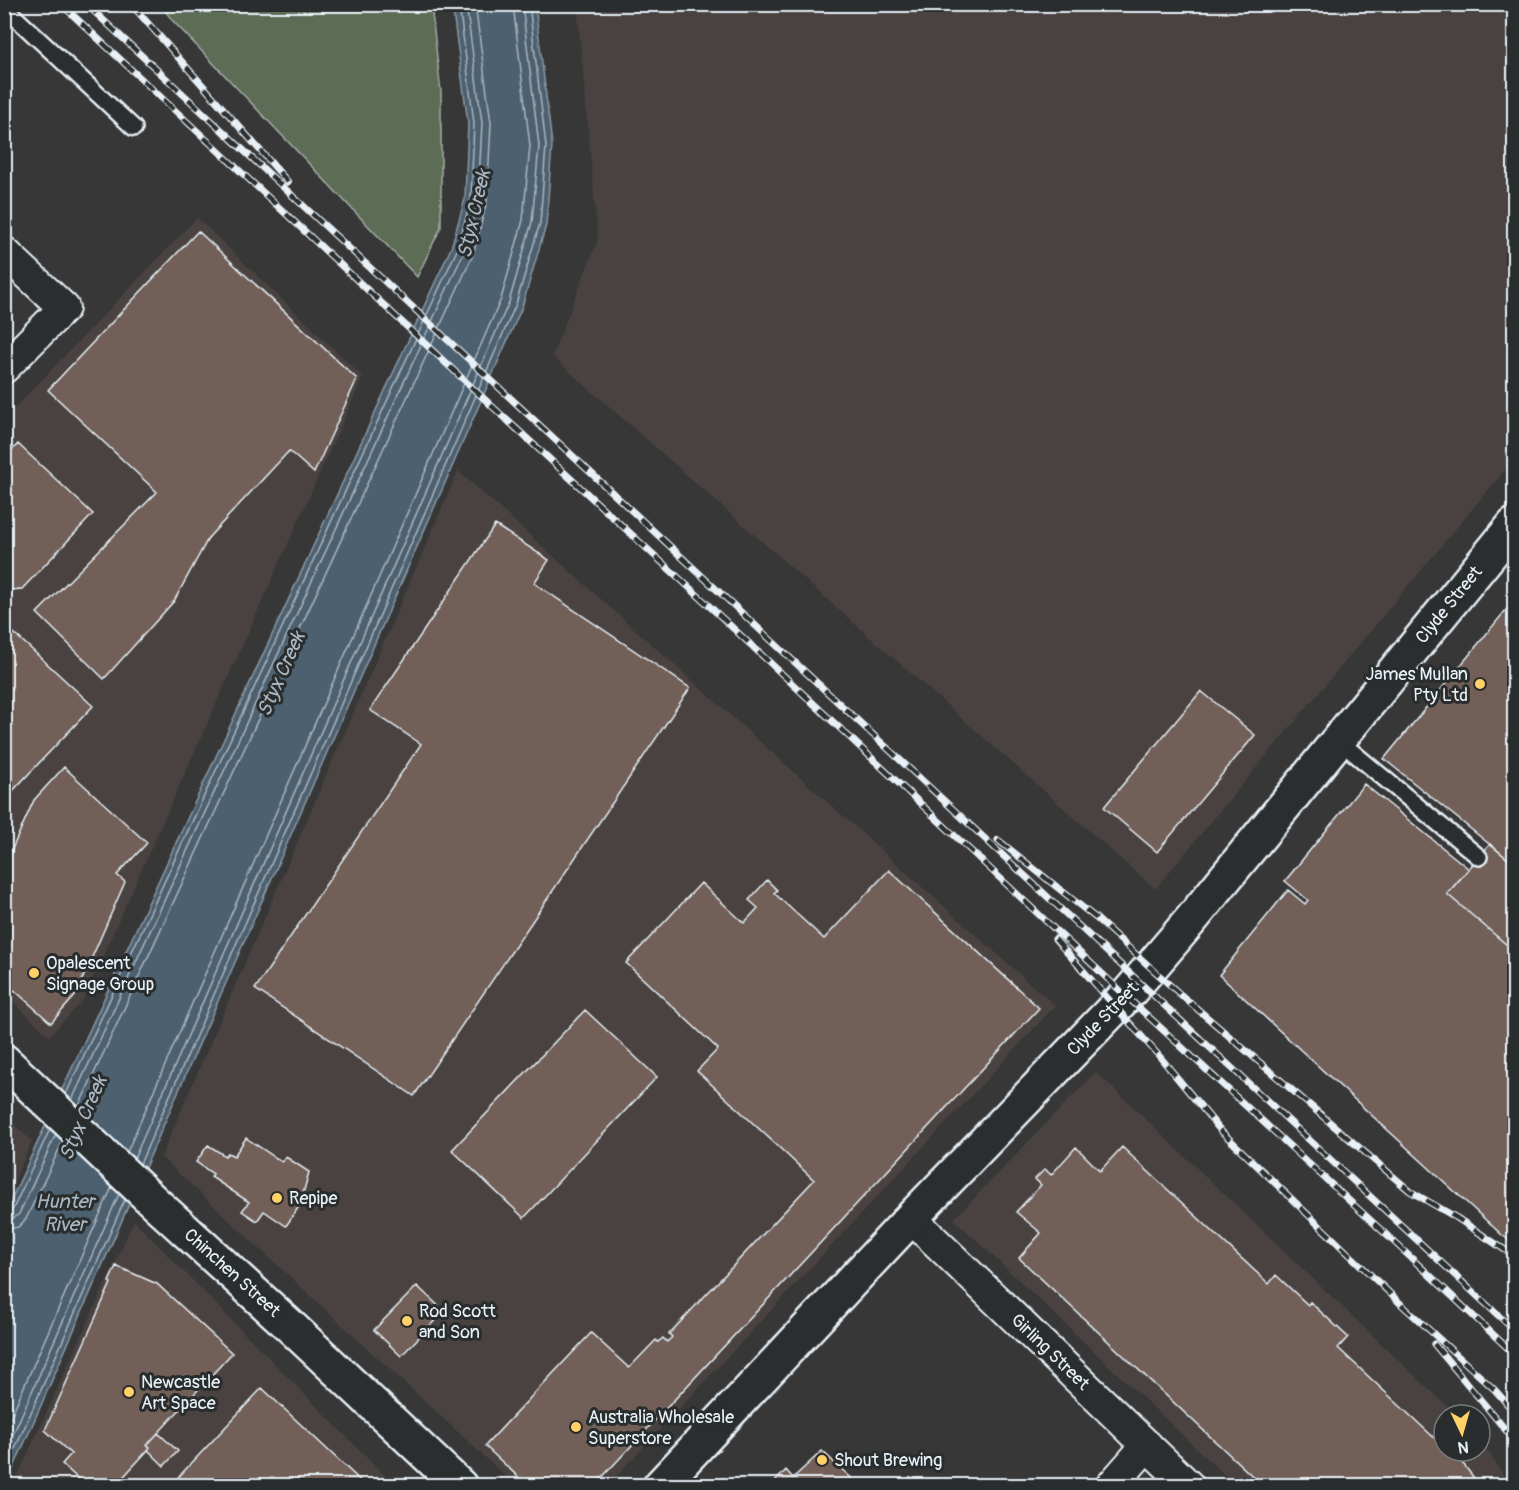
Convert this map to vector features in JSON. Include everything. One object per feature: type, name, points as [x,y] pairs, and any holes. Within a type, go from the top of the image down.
[{"type":"street","points":[[4,252],[64,308],[4,368]]},
{"type":"street","name":"Clyde Street","points":[[660,1485],[911,1218],[1126,996],[1338,740],[1511,537]]},
{"type":"street","name":"Chinchen Street","points":[[4,1061],[460,1485]]},
{"type":"street","name":"Girling Street","points":[[911,1218],[1189,1485]]},
{"type":"street","points":[[1111,1485],[1147,1444]]},
{"type":"lane","points":[[4,7],[134,128]]},
{"type":"lane","points":[[1338,740],[1479,857]]},
{"type":"shaded area","points":[[577,5],[1514,5],[1514,459],[1155,889],[552,356],[598,240]]},
{"type":"shaded area","points":[[197,218],[363,377],[82,1002],[49,1036],[5,994],[4,419]]},
{"type":"shaded area","points":[[458,471],[1055,1006],[608,1485],[515,1485],[161,1157]]},
{"type":"shaded area","points":[[1096,1072],[1443,1403],[1432,1403],[1432,1463],[1492,1463],[1492,1457],[1510,1485],[1235,1485],[954,1219]]},
{"type":"shaded area","points":[[5,1116],[32,1141],[5,1201]]},
{"type":"shaded area","points":[[134,1221],[394,1485],[13,1486]]},
{"type":"green space","points":[[161,5],[431,5],[441,92],[441,227],[417,277],[172,20]]},
{"type":"water","name":"Hunter River","points":[[452,5],[535,5],[552,145],[546,225],[522,307],[5,1486],[5,1213],[451,248],[465,199],[468,123]]},
{"type":"building","points":[[198,231],[357,379],[314,473],[289,451],[209,537],[174,601],[104,679],[37,613],[157,492],[48,390]]},
{"type":"building","points":[[18,444],[93,514],[22,589],[10,590],[4,585],[4,458]]},
{"type":"building","points":[[495,525],[549,560],[534,583],[690,688],[414,1096],[255,989],[421,744],[370,710]]},
{"type":"building","name":"James Mullan Pty Ltd","points":[[1510,605],[1514,609],[1514,864],[1384,759]]},
{"type":"building","points":[[4,624],[93,706],[4,800]]},
{"type":"building","points":[[1201,691],[1255,735],[1157,852],[1104,807]]},
{"type":"building","points":[[64,767],[147,843],[117,875],[125,882],[75,996],[51,1023],[4,981],[4,867],[34,800]]},
{"type":"building","points":[[1364,784],[1469,869],[1447,894],[1514,951],[1514,1244],[1219,975],[1288,890],[1305,904],[1308,900],[1285,881]]},
{"type":"building","points":[[4,844],[12,851],[4,867]]},
{"type":"building","points":[[1490,844],[1514,864],[1514,951],[1447,894]]},
{"type":"building","points":[[889,870],[1039,1008],[594,1486],[528,1486],[485,1446],[591,1333],[629,1368],[656,1340],[658,1342],[663,1338],[667,1342],[672,1337],[669,1334],[814,1180],[697,1071],[718,1049],[626,963],[701,883],[744,923],[758,908],[749,900],[767,880],[777,890],[774,893],[824,939]]},
{"type":"building","points":[[585,1010],[657,1077],[524,1218],[452,1150]]},
{"type":"building","points":[[246,1138],[282,1162],[286,1157],[309,1172],[300,1205],[286,1226],[264,1211],[257,1221],[242,1211],[249,1202],[211,1177],[213,1174],[196,1162],[208,1145],[225,1156],[228,1153],[234,1156]]},
{"type":"building","points":[[1076,1147],[1100,1171],[1122,1147],[1269,1284],[1276,1275],[1308,1305],[1310,1302],[1348,1337],[1338,1348],[1432,1436],[1432,1463],[1462,1463],[1480,1486],[1263,1486],[1019,1258],[1041,1233],[1016,1212],[1041,1185],[1035,1179],[1045,1169],[1051,1175]]},
{"type":"building","name":"Newcastle Art Space","points":[[116,1266],[157,1284],[232,1353],[147,1445],[150,1447],[148,1450],[115,1486],[86,1486],[62,1464],[71,1454],[45,1430],[111,1283],[109,1282]]},
{"type":"building","points":[[417,1286],[444,1311],[401,1356],[374,1330]]},
{"type":"building","points":[[262,1388],[366,1486],[170,1486]]},
{"type":"building","points":[[158,1433],[178,1451],[164,1466],[148,1450],[150,1447],[147,1445]]},
{"type":"building","name":"Shout Brewing","points":[[822,1451],[860,1486],[771,1486],[786,1470],[793,1478]]},
{"type":"railway","points":[[61,4],[1126,996],[1514,1354]]},
{"type":"railway","points":[[86,4],[1514,1330]]},
{"type":"railway","points":[[131,4],[288,182]]},
{"type":"railway","points":[[998,840],[1097,919],[1181,995],[1410,1191],[1457,1218],[1514,1256]]},
{"type":"railway","points":[[1055,939],[1160,1057],[1221,1131],[1402,1305],[1495,1390],[1514,1412]]},
{"type":"railway","points":[[1434,1344],[1514,1440]]},
{"type":"place","name":"James Mullan Pty Ltd","points":[[1480,684]]},
{"type":"place","name":"Opalescent Signage Group","points":[[34,973]]},
{"type":"place","name":"Repipe","points":[[277,1198]]},
{"type":"place","name":"Rod Scott and Son","points":[[407,1321]]},
{"type":"place","name":"Newcastle Art Space","points":[[129,1392]]},
{"type":"place","name":"Australia Wholesale Superstore","points":[[576,1427]]},
{"type":"place","name":"Shout Brewing","points":[[822,1460]]},
{"type":"water label","name":"Styx Creek","points":[[474,214]]},
{"type":"water label","name":"Styx Creek","points":[[281,674]]},
{"type":"water label","name":"Styx Creek","points":[[83,1118]]}]
